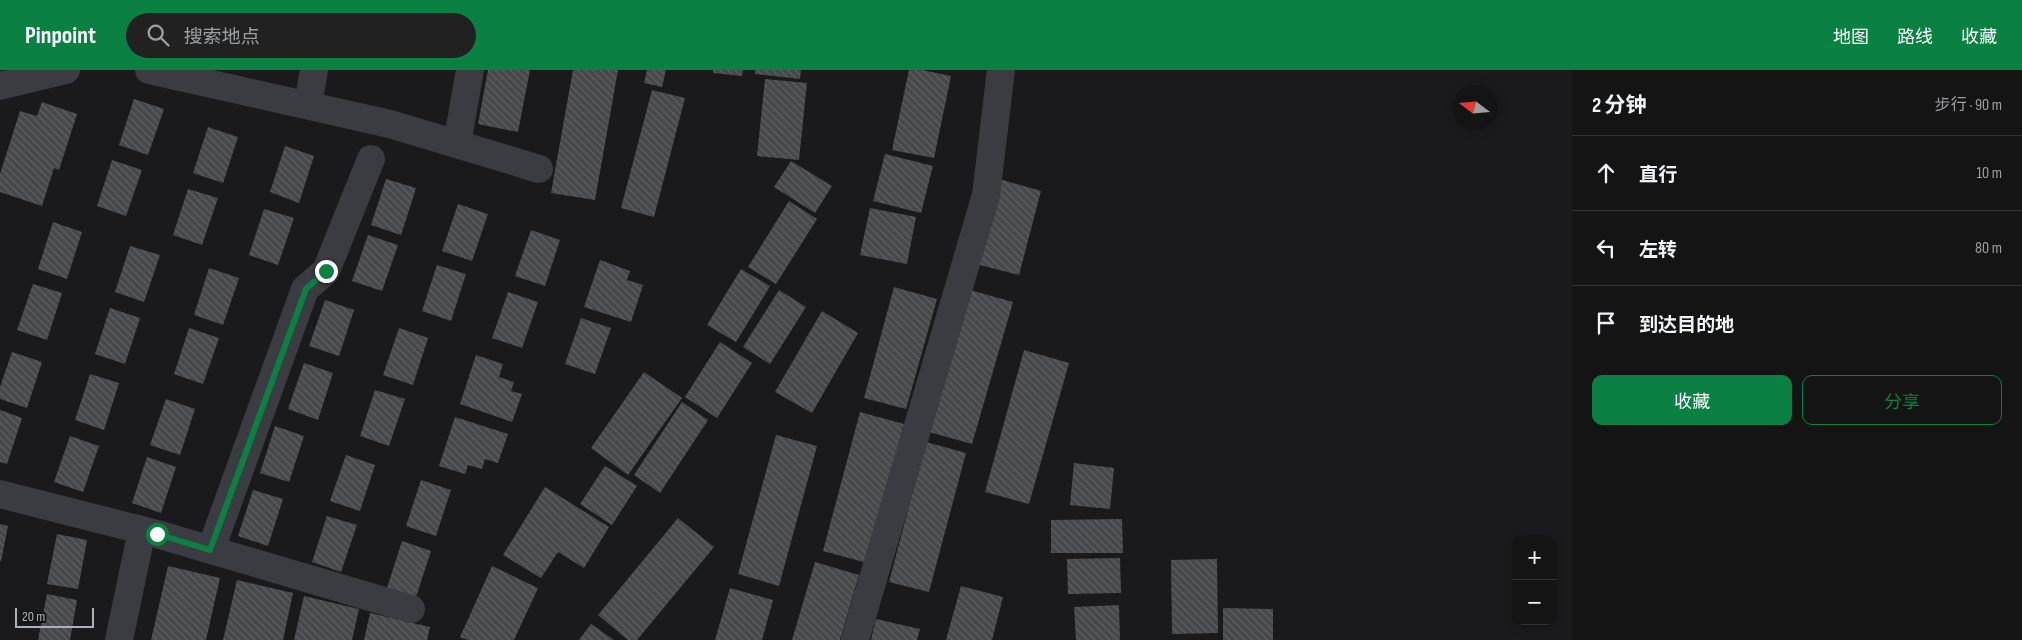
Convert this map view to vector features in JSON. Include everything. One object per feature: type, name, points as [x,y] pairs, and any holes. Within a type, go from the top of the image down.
[{"type":"street","points":[[0,86],[66,70]]},
{"type":"street","points":[[148,70],[390,124],[539,169]]},
{"type":"street","points":[[308,105],[314,70]]},
{"type":"street","points":[[457,144],[470,70]]},
{"type":"street","points":[[855,640],[986,195],[1001,70]]},
{"type":"street","points":[[210,550],[306,289],[326,271],[371,158]]},
{"type":"street","points":[[0,494],[142,530],[411,609]]},
{"type":"street","points":[[119,640],[142,530]]},
{"type":"building","points":[[488,70],[530,70],[518,132],[478,124]]},
{"type":"building","points":[[573,70],[618,70],[595,200],[551,193]]},
{"type":"building","points":[[647,70],[666,70],[662,87],[644,83]]},
{"type":"building","points":[[713,70],[743,70],[742,76],[713,73]]},
{"type":"building","points":[[755,70],[801,70],[800,79],[755,74]]},
{"type":"building","points":[[909,70],[922,70],[951,76],[934,158],[892,150]]},
{"type":"building","points":[[765,79],[807,83],[799,160],[757,156]]},
{"type":"building","points":[[652,90],[685,98],[654,217],[621,208]]},
{"type":"building","points":[[134,99],[164,109],[148,155],[119,145]]},
{"type":"building","points":[[42,102],[77,114],[59,170],[54,168],[42,206],[0,192],[0,174],[20,111],[37,116]]},
{"type":"building","points":[[208,127],[238,137],[223,183],[193,173]]},
{"type":"building","points":[[285,146],[314,156],[299,203],[270,192]]},
{"type":"building","points":[[885,154],[933,166],[921,213],[873,201]]},
{"type":"building","points":[[112,160],[142,170],[126,216],[97,206]]},
{"type":"building","points":[[791,161],[832,186],[815,213],[774,187]]},
{"type":"building","points":[[386,179],[416,188],[401,235],[371,225]]},
{"type":"building","points":[[999,179],[1041,191],[1019,275],[976,264]]},
{"type":"building","points":[[188,189],[218,198],[202,245],[173,235]]},
{"type":"building","points":[[789,201],[817,219],[776,284],[748,267]]},
{"type":"building","points":[[458,204],[488,214],[472,261],[442,251]]},
{"type":"building","points":[[870,208],[916,217],[907,264],[860,255]]},
{"type":"building","points":[[264,209],[294,218],[278,265],[249,255]]},
{"type":"building","points":[[53,222],[82,232],[67,279],[38,269]]},
{"type":"building","points":[[531,230],[560,240],[545,286],[515,276]]},
{"type":"building","points":[[368,235],[398,245],[382,291],[352,281]]},
{"type":"building","points":[[130,246],[160,255],[144,302],[115,292]]},
{"type":"building","points":[[600,260],[630,271],[627,280],[643,285],[631,322],[584,307]]},
{"type":"building","points":[[437,265],[466,274],[451,321],[422,311]]},
{"type":"building","points":[[209,268],[239,278],[223,325],[194,315]]},
{"type":"building","points":[[741,269],[770,286],[736,342],[707,325]]},
{"type":"building","points":[[33,284],[62,293],[47,340],[17,330]]},
{"type":"building","points":[[894,287],[937,299],[906,409],[864,398]]},
{"type":"building","points":[[779,290],[806,307],[770,364],[743,347]]},
{"type":"building","points":[[970,290],[1013,302],[972,444],[929,432]]},
{"type":"building","points":[[508,292],[538,302],[522,348],[492,338]]},
{"type":"building","points":[[325,300],[354,310],[339,356],[309,346]]},
{"type":"building","points":[[110,308],[140,318],[125,364],[95,354]]},
{"type":"building","points":[[822,311],[858,333],[812,413],[775,392]]},
{"type":"building","points":[[581,318],[611,328],[595,374],[565,364]]},
{"type":"building","points":[[189,328],[219,338],[203,384],[174,374]]},
{"type":"building","points":[[399,328],[428,338],[413,385],[383,375]]},
{"type":"building","points":[[720,342],[752,363],[717,418],[685,397]]},
{"type":"building","points":[[1024,350],[1069,363],[1029,504],[985,492]]},
{"type":"building","points":[[12,352],[42,362],[27,408],[0,399],[0,387]]},
{"type":"building","points":[[476,355],[503,364],[499,377],[514,382],[511,391],[522,394],[512,422],[460,404]]},
{"type":"building","points":[[304,363],[333,373],[318,420],[288,409]]},
{"type":"building","points":[[644,372],[682,398],[628,475],[591,448]]},
{"type":"building","points":[[90,374],[119,383],[104,430],[75,420]]},
{"type":"building","points":[[375,390],[405,399],[389,446],[360,436]]},
{"type":"building","points":[[166,399],[195,409],[180,455],[150,445]]},
{"type":"building","points":[[682,402],[708,420],[660,493],[634,475]]},
{"type":"building","points":[[0,410],[22,418],[7,464],[0,462]]},
{"type":"building","points":[[860,412],[904,424],[867,563],[823,551]]},
{"type":"building","points":[[455,417],[508,434],[498,463],[485,459],[482,469],[468,465],[465,474],[439,466]]},
{"type":"building","points":[[275,426],[304,436],[289,482],[260,473]]},
{"type":"building","points":[[776,435],[817,446],[779,586],[738,574]]},
{"type":"building","points":[[70,436],[99,446],[83,492],[54,482]]},
{"type":"building","points":[[926,442],[966,453],[929,592],[889,582]]},
{"type":"building","points":[[346,455],[375,465],[360,511],[330,501]]},
{"type":"building","points":[[147,457],[176,467],[161,513],[132,503]]},
{"type":"building","points":[[1074,463],[1114,468],[1110,509],[1070,505]]},
{"type":"building","points":[[605,466],[637,486],[612,525],[580,504]]},
{"type":"building","points":[[421,480],[451,490],[436,536],[406,526]]},
{"type":"building","points":[[545,487],[609,527],[584,568],[558,552],[541,578],[503,555]]},
{"type":"building","points":[[253,490],[283,499],[268,546],[238,536]]},
{"type":"building","points":[[327,516],[357,525],[341,572],[312,562]]},
{"type":"building","points":[[678,518],[714,547],[637,640],[628,640],[598,615]]},
{"type":"building","points":[[1122,519],[1123,553],[1051,553],[1051,520]]},
{"type":"building","points":[[0,524],[8,526],[1,561],[0,561]]},
{"type":"building","points":[[57,534],[87,540],[78,589],[47,584]]},
{"type":"building","points":[[402,541],[431,551],[416,597],[387,588]]},
{"type":"building","points":[[1120,558],[1121,593],[1068,594],[1067,559]]},
{"type":"building","points":[[1217,559],[1218,633],[1172,634],[1171,560]]},
{"type":"building","points":[[815,562],[859,575],[840,640],[792,640]]},
{"type":"building","points":[[168,566],[220,578],[206,640],[151,640]]},
{"type":"building","points":[[492,566],[538,588],[514,640],[468,640],[460,637]]},
{"type":"building","points":[[237,580],[293,593],[283,640],[223,640]]},
{"type":"building","points":[[961,586],[1003,597],[992,640],[946,640]]},
{"type":"building","points":[[730,588],[773,600],[762,640],[715,640]]},
{"type":"building","points":[[47,594],[77,600],[70,640],[38,640]]},
{"type":"building","points":[[304,596],[359,609],[352,640],[294,640]]},
{"type":"building","points":[[1119,605],[1120,640],[1076,640],[1074,607]]},
{"type":"building","points":[[1223,608],[1273,609],[1273,640],[1223,640]]},
{"type":"building","points":[[370,613],[430,627],[427,640],[364,640]]},
{"type":"building","points":[[876,619],[920,629],[917,640],[871,640]]},
{"type":"building","points":[[591,624],[614,640],[579,640]]},
{"type":"route","points":[[157,534],[210,550],[306,289],[326,271]]}]
